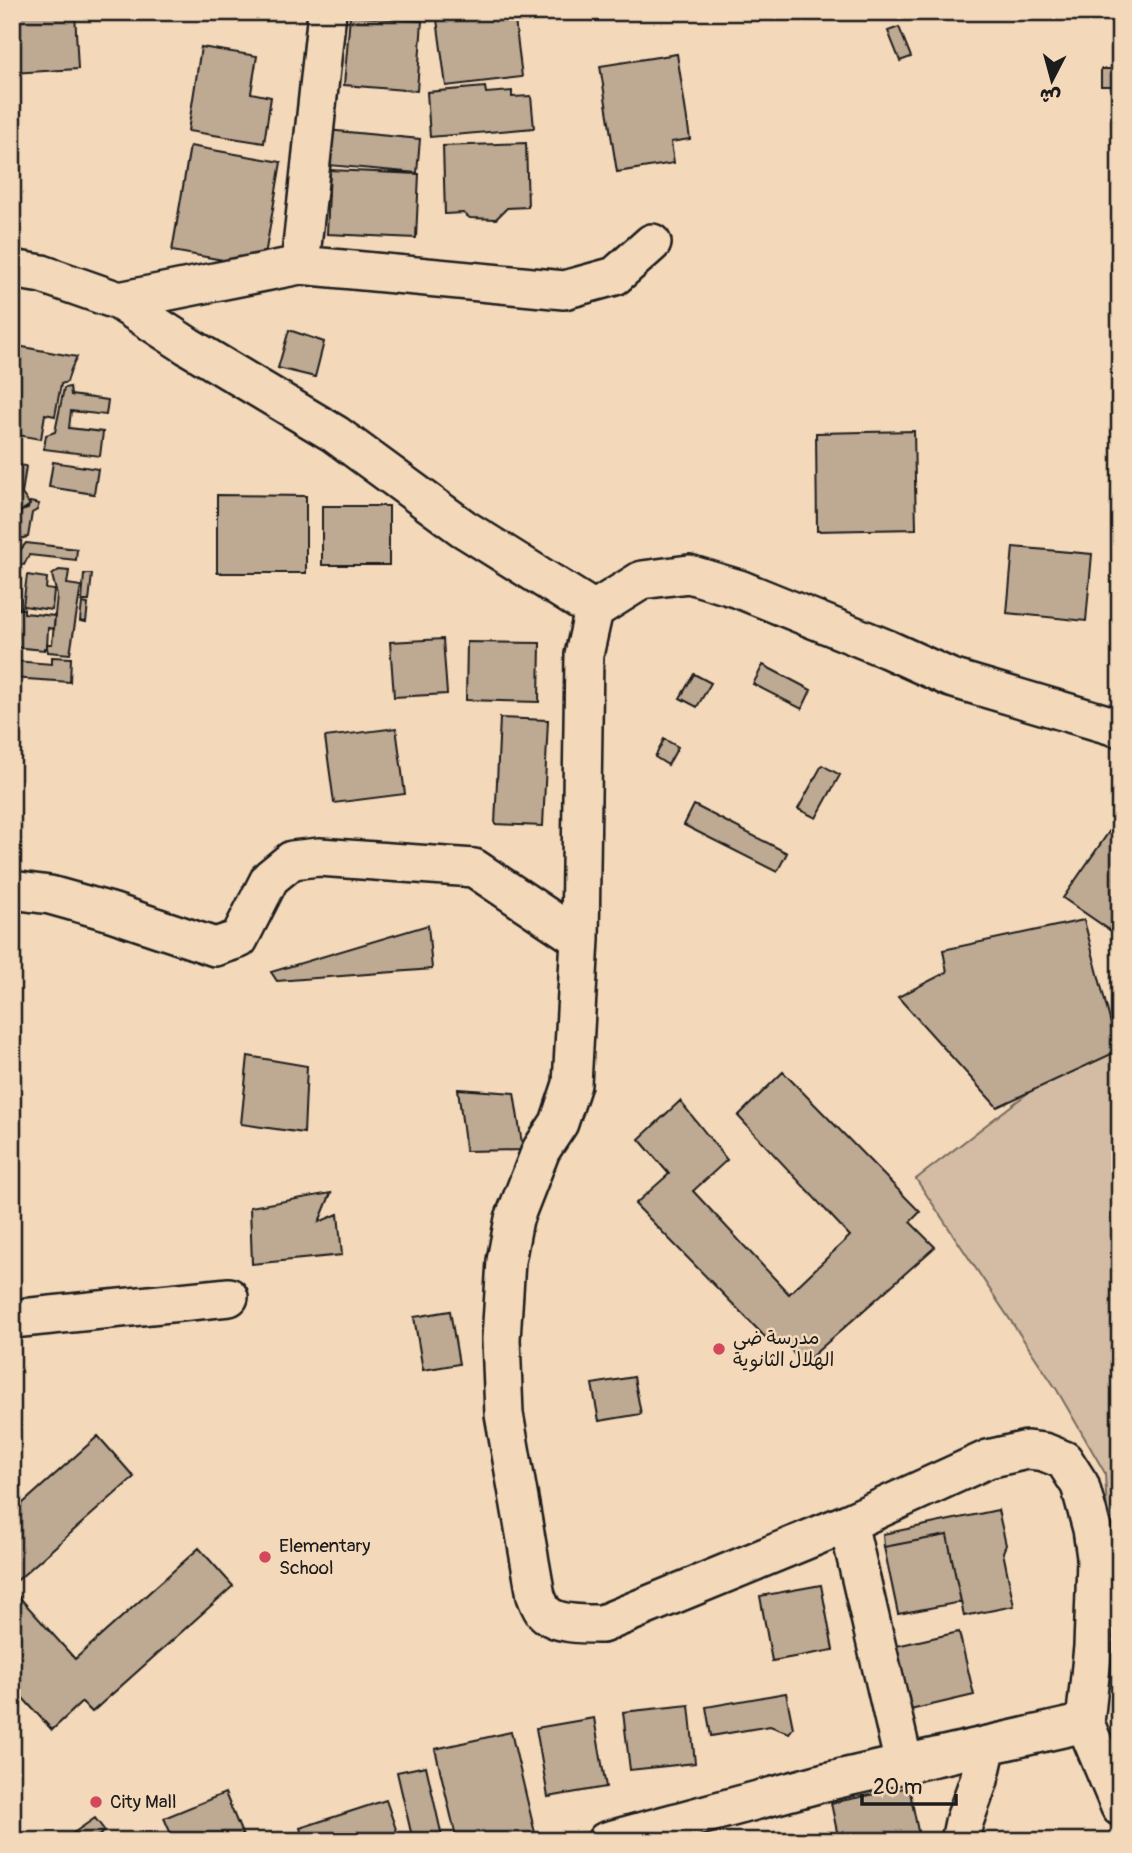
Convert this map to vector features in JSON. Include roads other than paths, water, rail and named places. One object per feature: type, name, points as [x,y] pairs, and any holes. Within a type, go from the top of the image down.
[{"type":"street","points":[[300,265],[327,12]]},
{"type":"street","points":[[119,301],[300,265],[565,290],[615,276],[652,243]]},
{"type":"street","points":[[12,269],[42,274],[119,301],[188,346],[335,434],[463,528],[594,610]]},
{"type":"street","points":[[1120,728],[951,678],[739,589],[689,574],[642,580],[594,610],[584,655],[580,939],[572,1084],[559,1123],[541,1150],[514,1219],[506,1261],[501,1339],[504,1414],[536,1596],[545,1613],[578,1625],[602,1624],[848,1523],[988,1459],[1027,1450],[1044,1452],[1064,1460],[1080,1485],[1092,1529],[1096,1557],[1093,1647],[1085,1723],[1120,1807]]},
{"type":"street","points":[[12,890],[50,895],[99,908],[215,947],[239,939],[271,878],[292,860],[319,857],[474,868],[580,939]]},
{"type":"street","points":[[12,1319],[229,1297]]},
{"type":"street","points":[[848,1523],[904,1764]]},
{"type":"street","points":[[606,1841],[825,1782],[1085,1723]]},
{"type":"street","points":[[960,1841],[987,1745]]},
{"type":"place","name":"مدرسة ضي الهلال الثانوية","points":[[719,1349]]},
{"type":"place","name":"Elementary School","points":[[265,1557]]},
{"type":"place","name":"City Mall","points":[[96,1802]]}]
